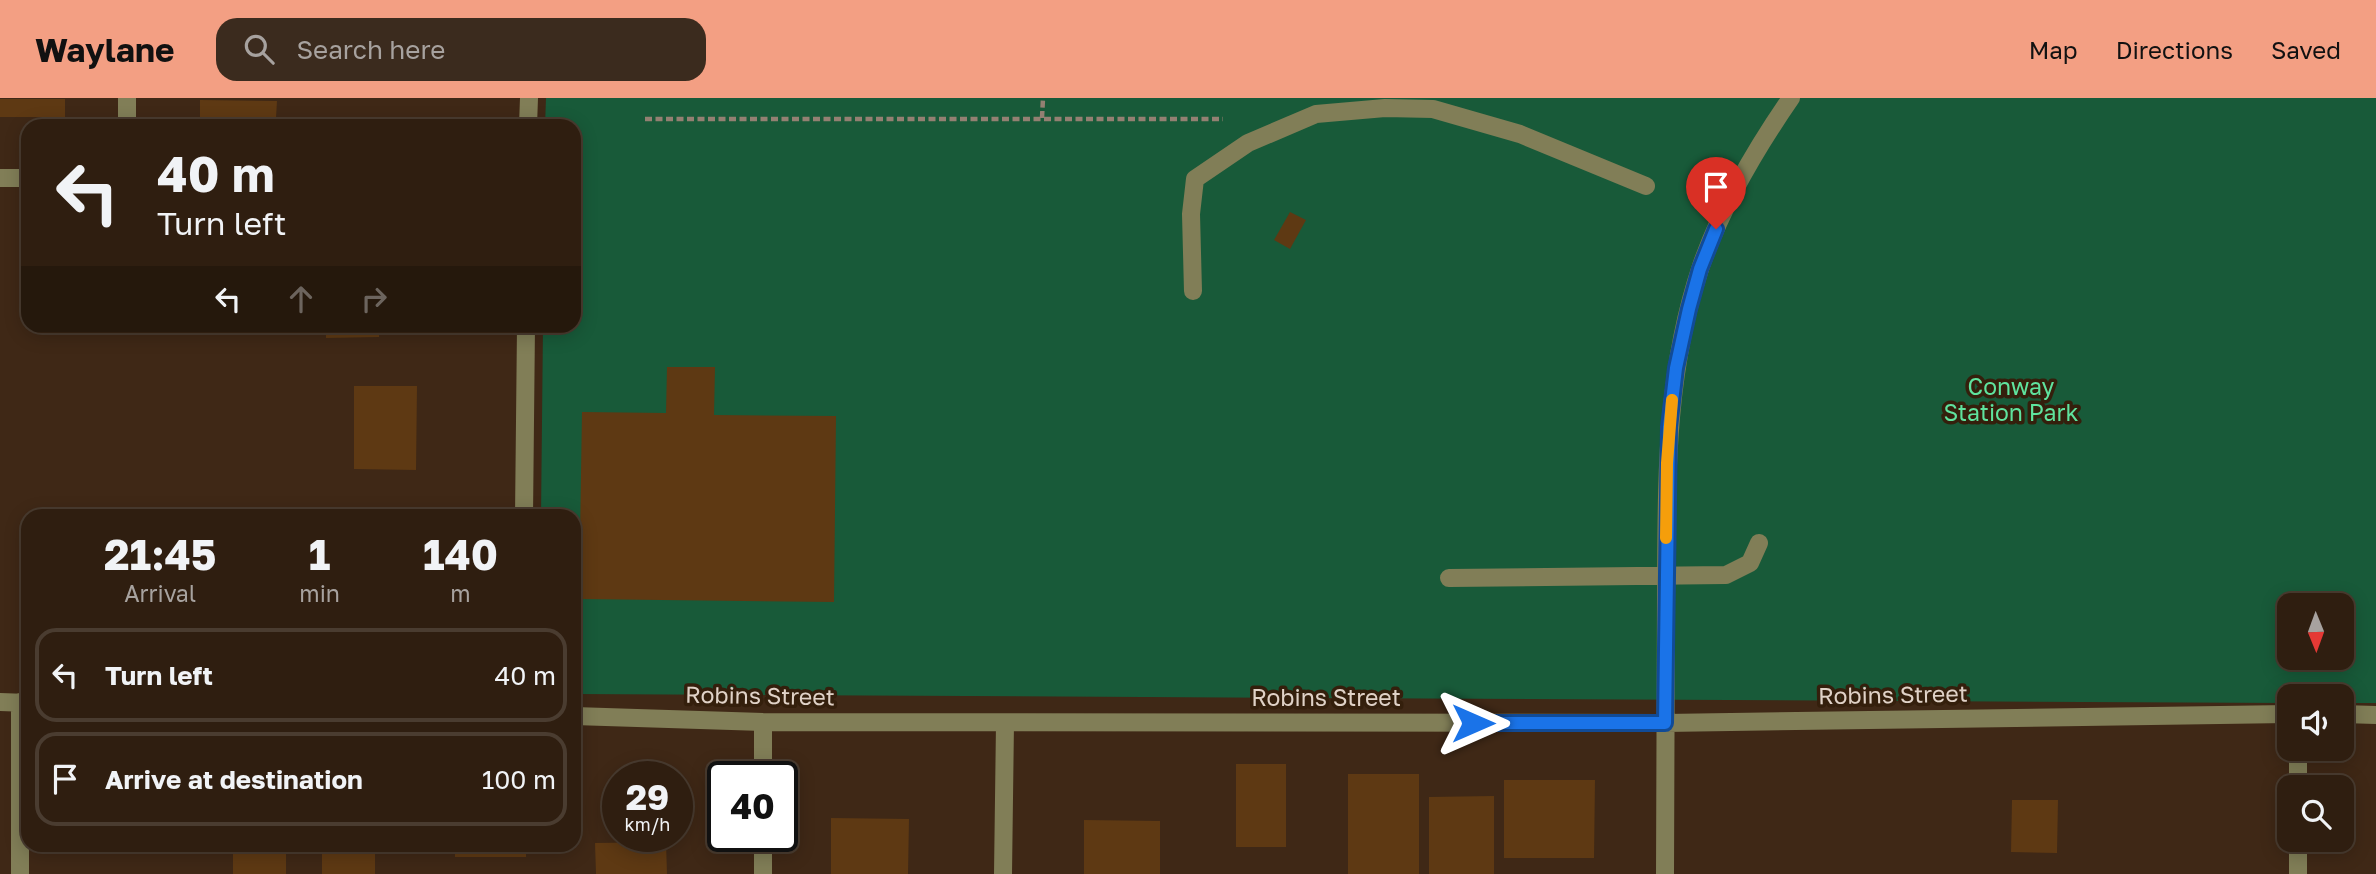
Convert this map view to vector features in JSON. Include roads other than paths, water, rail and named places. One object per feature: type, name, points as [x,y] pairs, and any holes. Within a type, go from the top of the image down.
[{"type":"street","points":[[127,98],[127,119]]},
{"type":"street","points":[[528,119],[529,98]]},
{"type":"street","points":[[1665,874],[1669,427],[1676,368],[1700,269],[1716,229],[1759,147],[1791,98]]},
{"type":"street","points":[[1192,291],[1191,214],[1195,179],[1248,143],[1317,114],[1385,108],[1433,109],[1520,134],[1646,186]]},
{"type":"street","points":[[0,178],[21,178]]},
{"type":"street","points":[[524,509],[526,333]]},
{"type":"street","points":[[1449,578],[1726,575],[1750,563],[1759,543]]},
{"type":"street","points":[[0,702],[21,703]]},
{"type":"street","name":"Robins Street","points":[[581,716],[763,722],[1665,723],[2277,714]]},
{"type":"street","points":[[2354,715],[2376,715]]},
{"type":"street","points":[[763,722],[763,761]]},
{"type":"street","points":[[1003,874],[1005,723]]},
{"type":"street","points":[[20,874],[21,831]]},
{"type":"street","points":[[763,852],[763,874]]},
{"type":"street","points":[[2298,852],[2298,874]]},
{"type":"park label","name":"Conway Station Park","points":[[2011,400]]}]
